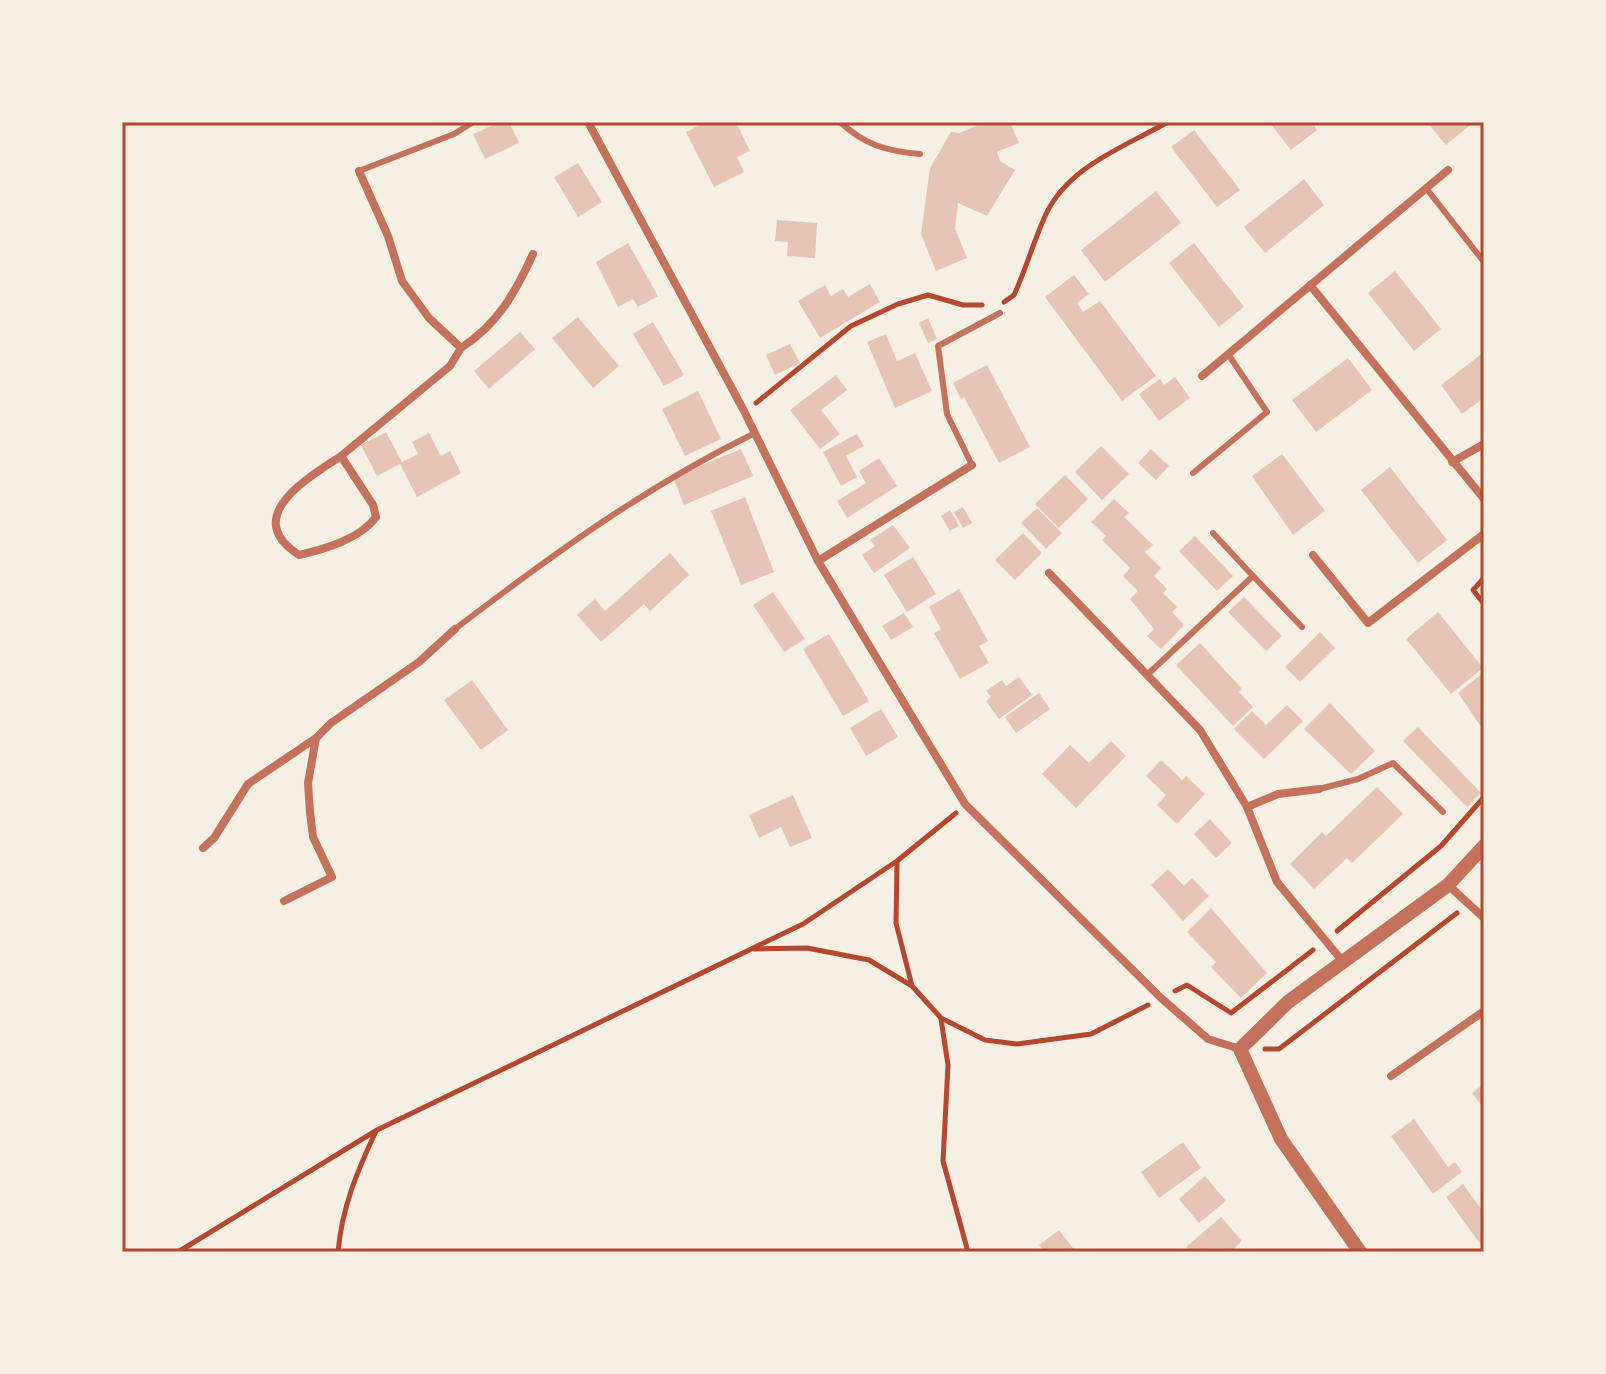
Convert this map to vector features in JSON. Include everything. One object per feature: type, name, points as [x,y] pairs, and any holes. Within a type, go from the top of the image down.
[{"type":"street","points":[[588,122],[743,409],[818,561],[965,804],[1161,998],[1208,1039],[1240,1049],[1281,1139],[1360,1252]]},
{"type":"street","points":[[1202,376],[1448,170]]},
{"type":"street","points":[[359,171],[402,281],[429,318],[461,348]]},
{"type":"street","points":[[341,456],[373,505],[376,517],[368,529],[319,551],[299,555],[277,529],[276,515],[286,497],[450,366],[461,348],[480,336],[503,312],[533,254]]},
{"type":"street","points":[[1310,285],[1484,499]]},
{"type":"street","points":[[1452,462],[1484,444]]},
{"type":"street","points":[[818,561],[972,465]]},
{"type":"street","points":[[1313,555],[1368,623],[1484,534]]},
{"type":"street","points":[[1049,573],[1200,730],[1247,807],[1277,882],[1344,963]]},
{"type":"street","points":[[203,848],[214,838],[248,784],[419,662],[455,629]]},
{"type":"street","points":[[284,901],[332,877],[313,837],[310,812],[308,783],[316,738]]},
{"type":"street","points":[[1247,807],[1278,794],[1319,789]]},
{"type":"street","points":[[1240,1049],[1288,1002],[1448,885],[1484,846]]},
{"type":"street","points":[[1448,885],[1484,918]]},
{"type":"street","points":[[1391,1076],[1484,1011]]},
{"type":"lane","points":[[359,171],[454,134],[473,122]]},
{"type":"lane","points":[[840,122],[870,145],[886,151],[920,154]]},
{"type":"lane","points":[[1426,188],[1484,262]]},
{"type":"lane","points":[[972,465],[947,414],[938,346],[1000,313]]},
{"type":"lane","points":[[1193,473],[1267,412],[1228,354]]},
{"type":"lane","points":[[455,629],[580,533],[703,458],[755,433]]},
{"type":"lane","points":[[1213,533],[1302,627]]},
{"type":"lane","points":[[1148,674],[1253,576]]},
{"type":"lane","points":[[1319,789],[1358,779],[1393,763],[1443,812]]},
{"type":"path","points":[[999,305],[1014,295],[1046,214],[1063,188],[1080,172],[1168,122]]},
{"type":"path","points":[[743,409],[759,402],[820,347],[851,326],[898,304],[928,295],[963,305],[987,305]]},
{"type":"path","points":[[1484,578],[1473,590],[1484,604]]},
{"type":"path","points":[[178,1252],[377,1130],[803,924],[897,861],[965,804]]},
{"type":"path","points":[[897,861],[896,923],[912,986]]},
{"type":"path","points":[[1240,1049],[1279,1049],[1468,904]]},
{"type":"path","points":[[753,949],[807,948],[869,960],[912,986],[941,1018],[985,1040],[1017,1044],[1054,1042],[1091,1034],[1161,998]]},
{"type":"path","points":[[941,1018],[948,1065],[943,1161],[968,1252]]},
{"type":"path","points":[[338,1252],[342,1214],[351,1184],[377,1130]]},
{"type":"building","points":[[500,122],[509,122],[519,143],[485,159],[473,134]]},
{"type":"building","points":[[706,122],[736,122],[750,151],[737,157],[744,172],[714,187],[686,132]]},
{"type":"building","points":[[977,122],[1010,122],[1019,143],[997,152],[1000,161],[1015,170],[987,216],[958,203],[955,229],[967,258],[936,271],[921,234],[930,168],[951,132],[959,133],[978,125]]},
{"type":"building","points":[[1269,122],[1312,122],[1317,130],[1291,150]]},
{"type":"building","points":[[1427,122],[1474,122],[1446,145]]},
{"type":"building","points":[[1194,130],[1240,190],[1217,207],[1171,147]]},
{"type":"building","points":[[578,163],[602,202],[578,217],[554,177]]},
{"type":"building","points":[[1304,179],[1324,205],[1265,253],[1244,227]]},
{"type":"building","points":[[1156,191],[1181,223],[1105,282],[1081,250]]},
{"type":"building","points":[[777,220],[817,223],[815,258],[787,256],[788,242],[775,241]]},
{"type":"building","points":[[628,243],[658,296],[638,307],[633,299],[618,307],[596,262]]},
{"type":"building","points":[[1194,243],[1244,307],[1219,327],[1169,263]]},
{"type":"building","points":[[1395,271],[1441,329],[1414,351],[1368,293]]},
{"type":"building","points":[[1074,275],[1089,294],[1077,303],[1083,312],[1100,301],[1156,376],[1122,401],[1045,297]]},
{"type":"building","points":[[870,284],[880,302],[820,338],[798,301],[825,285],[831,296],[843,289],[848,297]]},
{"type":"building","points":[[578,317],[619,366],[593,388],[552,338]]},
{"type":"building","points":[[928,318],[937,339],[928,343],[919,323]]},
{"type":"building","points":[[653,322],[684,375],[664,386],[633,334]]},
{"type":"building","points":[[520,332],[535,349],[489,389],[474,371]]},
{"type":"building","points":[[886,334],[897,361],[915,353],[932,391],[895,408],[867,342]]},
{"type":"building","points":[[790,344],[800,363],[775,375],[766,355]]},
{"type":"building","points":[[1484,352],[1484,398],[1462,414],[1441,385]]},
{"type":"building","points":[[1348,358],[1372,390],[1316,432],[1292,400]]},
{"type":"building","points":[[987,365],[1030,447],[999,463],[964,397],[961,399],[953,383]]},
{"type":"building","points":[[836,375],[847,390],[821,410],[840,434],[820,449],[790,410]]},
{"type":"building","points":[[1175,377],[1190,398],[1159,421],[1139,394],[1160,379],[1164,385]]},
{"type":"building","points":[[698,391],[721,439],[685,456],[662,409]]},
{"type":"building","points":[[386,432],[402,462],[418,454],[412,442],[429,433],[441,456],[450,451],[461,473],[417,497],[400,464],[377,476],[361,445]]},
{"type":"building","points":[[857,434],[864,446],[846,456],[857,477],[841,486],[823,452]]},
{"type":"building","points":[[1101,446],[1129,474],[1102,500],[1075,472]]},
{"type":"building","points":[[741,449],[753,476],[684,505],[673,477]]},
{"type":"building","points":[[1151,449],[1169,466],[1156,480],[1138,463]]},
{"type":"building","points":[[1282,454],[1325,511],[1293,535],[1252,476]]},
{"type":"building","points":[[879,458],[897,486],[847,518],[837,501],[866,483],[859,471]]},
{"type":"building","points":[[1390,467],[1447,540],[1418,563],[1361,490]]},
{"type":"building","points":[[1065,475],[1088,499],[1059,528],[1035,504]]},
{"type":"building","points":[[745,497],[774,572],[741,585],[711,511]]},
{"type":"building","points":[[1114,499],[1129,513],[1124,517],[1153,545],[1145,552],[1161,568],[1154,576],[1167,589],[1163,593],[1177,607],[1172,612],[1184,625],[1161,649],[1147,636],[1154,629],[1130,599],[1138,591],[1123,576],[1130,568],[1102,540],[1106,536],[1091,522]]},
{"type":"building","points":[[963,507],[972,523],[963,528],[954,512]]},
{"type":"building","points":[[1037,508],[1062,533],[1046,549],[1021,523]]},
{"type":"building","points":[[950,510],[959,526],[950,531],[941,516]]},
{"type":"building","points":[[893,525],[910,548],[874,573],[862,555],[875,546],[870,540]]},
{"type":"building","points":[[1023,533],[1042,553],[1015,580],[995,560]]},
{"type":"building","points":[[1195,536],[1233,576],[1217,591],[1179,551]]},
{"type":"building","points":[[670,553],[689,575],[650,611],[644,604],[601,642],[577,615],[595,599],[605,611]]},
{"type":"building","points":[[913,557],[936,594],[907,612],[884,575]]},
{"type":"building","points":[[959,589],[988,641],[979,646],[989,663],[960,679],[934,633],[941,629],[929,607]]},
{"type":"building","points":[[773,592],[805,639],[784,652],[753,605]]},
{"type":"building","points":[[1244,597],[1282,636],[1266,651],[1228,612]]},
{"type":"building","points":[[1438,612],[1483,668],[1451,694],[1406,639]]},
{"type":"building","points":[[904,613],[913,627],[891,640],[882,626]]},
{"type":"building","points":[[1320,632],[1335,648],[1300,682],[1285,667]]},
{"type":"building","points":[[829,634],[869,701],[843,716],[803,649]]},
{"type":"building","points":[[1200,643],[1242,689],[1239,692],[1253,707],[1233,726],[1176,665]]},
{"type":"building","points":[[1484,672],[1484,731],[1458,693]]},
{"type":"building","points":[[1019,677],[1032,695],[999,719],[986,701],[991,697],[986,691],[1002,680],[1006,686]]},
{"type":"building","points":[[472,680],[508,730],[481,750],[444,700]]},
{"type":"building","points":[[1039,693],[1050,709],[1016,733],[1005,717]]},
{"type":"building","points":[[1330,703],[1375,751],[1351,774],[1304,729]]},
{"type":"building","points":[[1287,705],[1303,721],[1264,759],[1234,729],[1252,711],[1266,725]]},
{"type":"building","points":[[881,709],[898,737],[866,756],[850,728]]},
{"type":"building","points":[[1418,727],[1481,793],[1467,807],[1403,741]]},
{"type":"building","points":[[1111,741],[1126,756],[1076,808],[1042,774],[1070,745],[1089,763]]},
{"type":"building","points":[[1161,760],[1182,780],[1186,776],[1205,794],[1177,824],[1157,805],[1166,795],[1146,776]]},
{"type":"building","points":[[1377,787],[1403,814],[1352,863],[1347,858],[1314,889],[1290,864],[1322,832],[1326,836]]},
{"type":"building","points":[[793,795],[812,838],[790,847],[781,827],[759,838],[749,815]]},
{"type":"building","points":[[1210,819],[1232,843],[1216,858],[1194,834]]},
{"type":"building","points":[[1168,869],[1184,886],[1192,878],[1209,896],[1183,921],[1151,885]]},
{"type":"building","points":[[1211,908],[1267,973],[1241,998],[1211,967],[1216,962],[1187,932]]},
{"type":"building","points":[[1484,1084],[1484,1109],[1472,1093]]},
{"type":"building","points":[[1414,1119],[1448,1167],[1455,1162],[1462,1172],[1433,1194],[1391,1136]]},
{"type":"building","points":[[1183,1142],[1201,1168],[1159,1198],[1141,1172]]},
{"type":"building","points":[[1205,1176],[1226,1201],[1199,1223],[1179,1199]]},
{"type":"building","points":[[1463,1184],[1484,1213],[1484,1249],[1446,1197]]},
{"type":"building","points":[[1221,1217],[1242,1241],[1230,1252],[1191,1252],[1186,1247]]},
{"type":"building","points":[[1059,1230],[1076,1252],[1045,1252],[1039,1245]]}]
